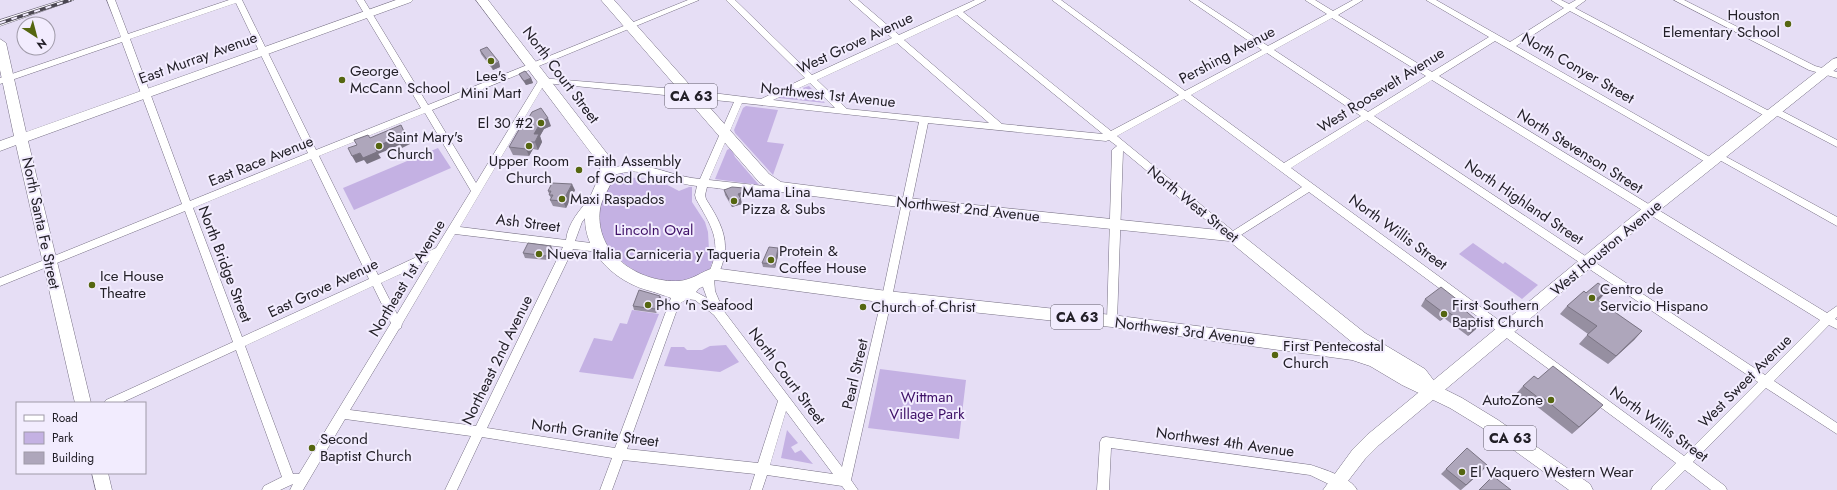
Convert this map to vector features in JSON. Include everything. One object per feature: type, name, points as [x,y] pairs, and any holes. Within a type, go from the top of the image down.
[{"type":"main road","name":"North Court Street","points":[[482,0],[602,157],[607,164],[608,173]]},
{"type":"main road","name":"CA 63","points":[[607,0],[764,178],[778,187]]},
{"type":"main road","name":"CA 63","points":[[608,173],[596,198],[592,211],[592,223],[599,248],[613,264],[629,276],[644,282],[670,287],[707,278]]},
{"type":"main road","name":"Northwest 2nd Avenue","points":[[778,187],[906,203],[1233,236]]},
{"type":"main road","name":"North West Street","points":[[1233,236],[1359,338],[1419,374],[1433,391]]},
{"type":"main road","name":"Northwest 3rd Avenue","points":[[707,278],[1112,321],[1352,353],[1376,361],[1408,380],[1433,391]]},
{"type":"main road","points":[[1352,353],[1361,349],[1362,342],[1359,338]]},
{"type":"main road","name":"CA 63","points":[[1433,391],[1492,426],[1584,490]]},
{"type":"street","points":[[0,22],[70,0]]},
{"type":"street","name":"North Bridge Street","points":[[111,0],[289,479]]},
{"type":"street","points":[[4,80],[238,0],[397,325]]},
{"type":"street","points":[[360,0],[476,190]]},
{"type":"street","name":"East Murray Avenue","points":[[0,146],[407,0]]},
{"type":"street","name":"East Race Avenue","points":[[0,282],[695,0]]},
{"type":"street","points":[[730,0],[845,112]]},
{"type":"street","points":[[853,0],[998,126]]},
{"type":"street","name":"West Grove Avenue","points":[[762,102],[982,0]]},
{"type":"street","name":"North Willis Street","points":[[1056,0],[1721,490]]},
{"type":"street","name":"North Highland Street","points":[[1193,0],[1837,429]]},
{"type":"street","name":"North Stevenson Street","points":[[1309,0],[1832,322]]},
{"type":"street","name":"Pershing Avenue","points":[[1110,136],[1359,0]]},
{"type":"street","name":"North Conyer Street","points":[[1430,0],[1510,46],[1716,159],[1837,222]]},
{"type":"street","points":[[1555,0],[1773,113],[1837,144]]},
{"type":"street","points":[[1510,46],[1582,0]]},
{"type":"street","points":[[1678,0],[1812,68],[1831,73]]},
{"type":"street","name":"North West Street","points":[[957,11],[1233,236]]},
{"type":"street","name":"West Roosevelt Avenue","points":[[1284,168],[1495,37]]},
{"type":"street","name":"North Santa Fe Street","points":[[0,43],[4,80],[22,137],[49,263],[83,402]]},
{"type":"street","name":"West Houston Avenue","points":[[1334,486],[1359,454],[1373,440],[1650,210],[1773,113],[1831,73],[1837,62]]},
{"type":"street","name":"Northwest 1st Avenue","points":[[543,80],[688,93],[845,112],[998,126],[1106,138],[1110,136]]},
{"type":"street","name":"Northeast 1st Avenue","points":[[296,490],[341,414],[397,325],[440,251],[454,230],[476,190],[543,80]]},
{"type":"street","points":[[686,295],[707,278],[719,258],[719,233],[717,225],[701,199],[703,182],[739,100]]},
{"type":"street","name":"Pearl Street","points":[[849,485],[924,120]]},
{"type":"street","points":[[1112,321],[1117,150],[1123,147]]},
{"type":"street","points":[[608,173],[622,168],[638,168],[684,181],[703,182]]},
{"type":"street","name":"Northwest 2nd Avenue","points":[[703,182],[764,189],[778,187]]},
{"type":"street","points":[[1233,236],[1309,187]]},
{"type":"street","name":"Northeast 2nd Avenue","points":[[451,490],[570,244],[570,235],[580,216],[596,198]]},
{"type":"street","name":"Ash Street","points":[[454,230],[599,248]]},
{"type":"street","name":"East Grove Avenue","points":[[112,402],[440,251]]},
{"type":"street","name":"North Court Street","points":[[707,278],[708,289],[718,312],[849,485]]},
{"type":"street","points":[[644,282],[672,298],[686,295],[697,296],[718,312]]},
{"type":"street","points":[[606,490],[620,454],[672,298]]},
{"type":"street","name":"West Sweet Avenue","points":[[1657,490],[1766,382],[1832,322],[1837,310]]},
{"type":"street","points":[[756,490],[784,400]]},
{"type":"street","name":"North Granite Street","points":[[341,414],[480,432],[620,454],[762,469],[849,485]]},
{"type":"street","name":"Northwest 4th Avenue","points":[[1103,490],[1106,442],[1311,470],[1334,486],[1352,490]]},
{"type":"street","points":[[100,474],[104,490]]},
{"type":"street","points":[[268,490],[289,479],[303,479]]},
{"type":"green space","points":[[809,86],[825,103],[779,98],[780,95]]},
{"type":"green space","points":[[746,106],[778,110],[767,142],[784,144],[773,175],[735,133],[734,130],[743,108]]},
{"type":"green space","points":[[438,148],[451,168],[354,210],[343,188]]},
{"type":"green space","points":[[731,148],[735,157],[759,185],[715,179],[727,150]]},
{"type":"green space","name":"Lincoln Oval","points":[[623,171],[623,174],[626,177],[658,180],[679,191],[692,187],[692,202],[705,222],[708,232],[709,250],[713,260],[709,271],[687,282],[660,280],[638,273],[620,260],[612,251],[600,231],[598,212],[613,175]]},
{"type":"green space","points":[[1473,243],[1503,264],[1505,262],[1538,285],[1522,299],[1459,254]]},
{"type":"green space","points":[[632,310],[659,314],[633,379],[579,372],[594,338],[612,341],[620,323],[627,324]]},
{"type":"green space","points":[[726,345],[739,362],[720,372],[664,366],[671,347],[684,347],[687,350],[702,350],[710,346]]},
{"type":"green space","name":"Wittman Village Park","points":[[880,369],[966,380],[959,439],[868,428]]},
{"type":"green space","points":[[787,430],[798,443],[791,447],[795,453],[801,450],[813,464],[781,458]]},
{"type":"building","points":[[487,47],[499,62],[491,65],[480,50]]},
{"type":"building","points":[[525,71],[531,78],[524,81],[519,74]]},
{"type":"building","points":[[541,108],[548,118],[541,122],[534,134],[539,134],[535,142],[530,142],[526,149],[509,147],[521,126],[533,128],[528,119],[532,112]]},
{"type":"building","points":[[401,125],[407,138],[398,141],[396,138],[375,147],[377,152],[363,158],[360,153],[352,156],[348,148],[357,145],[354,140],[368,135],[370,138]]},
{"type":"building","points":[[552,183],[572,184],[563,201],[550,200],[553,195],[549,195],[551,191],[548,191]]},
{"type":"building","points":[[732,187],[744,188],[743,192],[738,194],[741,199],[731,203],[724,190]]},
{"type":"building","points":[[528,243],[551,246],[546,256],[523,253]]},
{"type":"building","name":"Protein & Coffee House","points":[[769,247],[778,248],[775,264],[762,263]]},
{"type":"building","points":[[1598,283],[1608,290],[1596,299],[1642,331],[1616,356],[1587,335],[1597,326],[1567,306],[1584,291],[1586,293]]},
{"type":"building","points":[[1441,287],[1459,301],[1456,303],[1480,323],[1473,329],[1448,312],[1445,314],[1425,299]]},
{"type":"building","name":"Pho 'n Seafood","points":[[639,290],[660,296],[655,309],[633,306]]},
{"type":"building","name":"AutoZone","points":[[1553,366],[1603,405],[1579,427],[1542,397],[1540,399],[1523,386],[1534,376],[1538,379]]},
{"type":"building","name":"El Vaquero Western Wear","points":[[1467,448],[1487,465],[1466,485],[1446,469]]},
{"type":"building","points":[[1493,476],[1511,490],[1479,490]]},
{"type":"railway","points":[[0,23],[70,0]]},
{"type":"place","name":"Houston Elementary School","points":[[1788,24]]},
{"type":"place","name":"Lee's Mini Mart","points":[[491,61]]},
{"type":"place","name":"George McCann School","points":[[342,80]]},
{"type":"place","name":"El 30 #2","points":[[541,123]]},
{"type":"place","name":"Saint Mary's Church","points":[[379,146]]},
{"type":"place","name":"Upper Room Church","points":[[529,146]]},
{"type":"place","name":"Faith Assembly of God Church","points":[[579,170]]},
{"type":"place","name":"Maxi Raspados","points":[[562,199]]},
{"type":"place","name":"Mama Lina Pizza & Subs","points":[[734,201]]},
{"type":"place","name":"Nueva Italia Carniceria y Taqueria","points":[[539,254]]},
{"type":"place","name":"Protein & Coffee House","points":[[771,260]]},
{"type":"place","name":"Ice House Theatre","points":[[92,285]]},
{"type":"place","name":"Centro de Servicio Hispano","points":[[1592,298]]},
{"type":"place","name":"Pho 'n Seafood","points":[[648,305]]},
{"type":"place","name":"Church of Christ","points":[[863,307]]},
{"type":"place","name":"First Southern Baptist Church","points":[[1444,314]]},
{"type":"place","name":"First Pentecostal Church","points":[[1275,355]]},
{"type":"place","name":"AutoZone","points":[[1551,400]]},
{"type":"place","name":"Second Baptist Church","points":[[312,448]]},
{"type":"place","name":"El Vaquero Western Wear","points":[[1462,472]]}]
